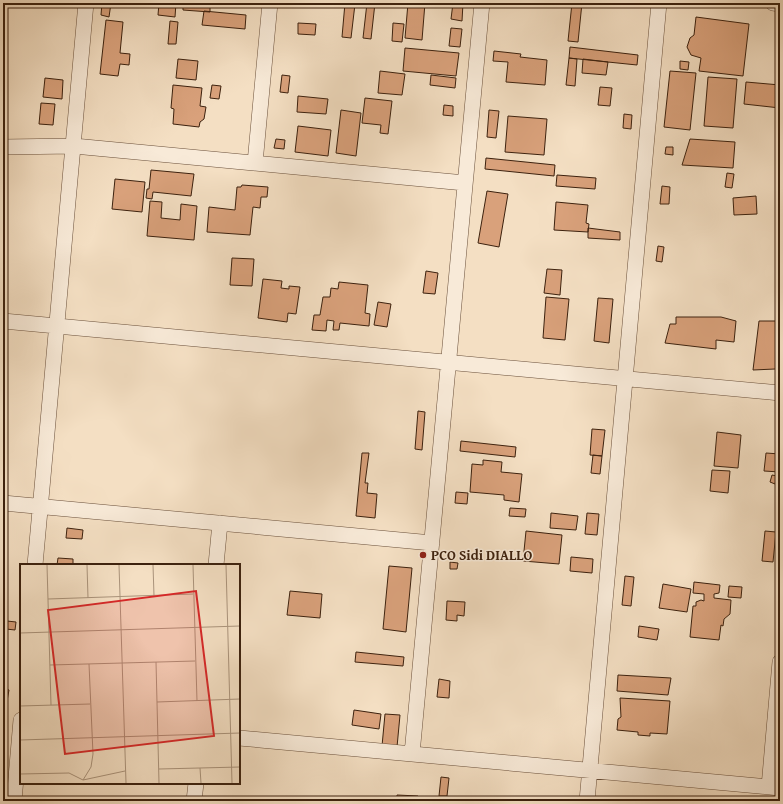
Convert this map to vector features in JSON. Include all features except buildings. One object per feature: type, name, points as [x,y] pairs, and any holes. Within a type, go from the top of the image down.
[{"type":"street","points":[[35,564],[86,3]]},
{"type":"street","points":[[255,163],[270,3]]},
{"type":"street","points":[[412,754],[482,3]]},
{"type":"street","points":[[587,801],[659,3]]},
{"type":"street","points":[[773,3],[780,4]]},
{"type":"street","points":[[3,147],[74,146],[465,183]]},
{"type":"street","points":[[3,321],[780,393]]},
{"type":"street","points":[[3,503],[432,543]]},
{"type":"street","points":[[216,564],[220,523]]},
{"type":"street","points":[[240,738],[774,787],[780,662]]},
{"type":"street","points":[[14,801],[20,732]]},
{"type":"street","points":[[194,801],[196,784]]},
{"type":"place","name":"PCO Sidi DIALLO","points":[[423,555]]}]
